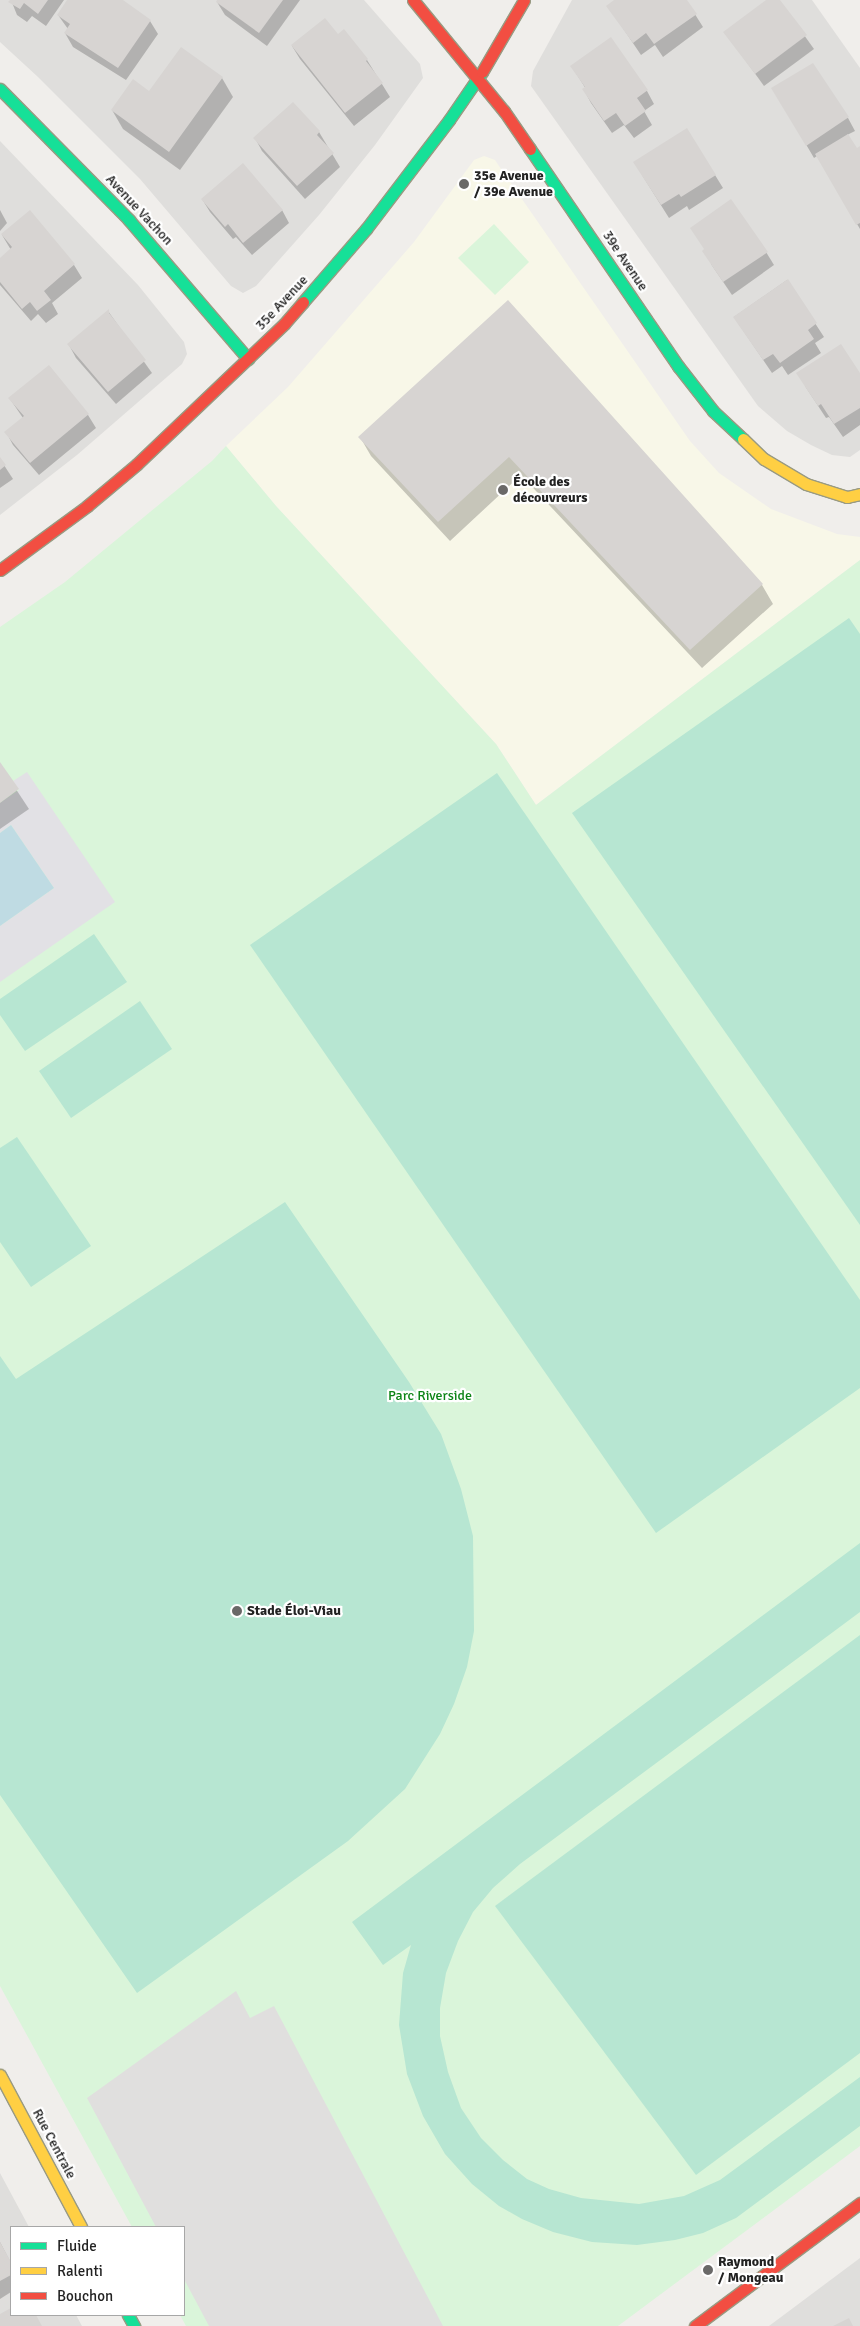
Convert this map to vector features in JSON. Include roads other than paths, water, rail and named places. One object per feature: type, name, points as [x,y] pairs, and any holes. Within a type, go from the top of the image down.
[{"type":"street","name":"39e Avenue","points":[[413,0],[510,118],[678,366],[713,411],[764,458],[786,473],[806,484],[847,497],[860,494]]},
{"type":"street","name":"35e Avenue","points":[[0,570],[87,506],[137,464],[284,324],[366,230],[478,78],[524,0]]},
{"type":"street","name":"Avenue Vachon","points":[[0,89],[129,220],[248,360]]},
{"type":"street","name":"Rue Centrale","points":[[0,2075],[80,2226]]},
{"type":"street","points":[[695,2326],[860,2203]]},
{"type":"water","points":[[11,825],[54,888],[0,926],[0,833]]},
{"type":"place","name":"35e Avenue / 39e Avenue","points":[[464,184]]},
{"type":"place","name":"École des découvreurs","points":[[503,490]]},
{"type":"place","name":"Stade Éloi-Viau","points":[[237,1611]]},
{"type":"place","name":"Raymond / Mongeau","points":[[708,2270]]},
{"type":"park label","name":"Parc Riverside","points":[[430,1396]]}]
